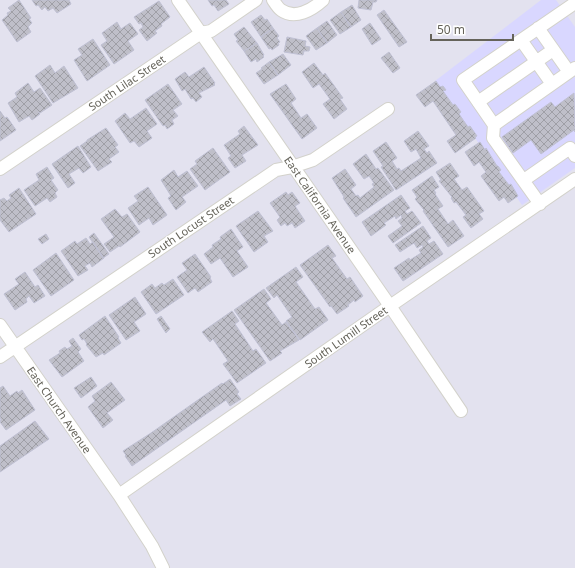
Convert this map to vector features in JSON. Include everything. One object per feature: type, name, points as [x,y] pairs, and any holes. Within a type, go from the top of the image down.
[{"type":"street","name":"East California Avenue","points":[[178,0],[461,411]]},
{"type":"street","name":"South Lilac Street","points":[[0,170],[201,33],[211,31],[256,0]]},
{"type":"street","points":[[272,0],[280,10],[292,15],[305,13],[323,0]]},
{"type":"street","points":[[540,204],[493,138],[494,125],[463,80],[575,3]]},
{"type":"street","points":[[494,125],[572,70],[553,50],[538,28]]},
{"type":"street","points":[[521,40],[552,84]]},
{"type":"street","points":[[478,102],[553,50]]},
{"type":"street","name":"South Locust Street","points":[[0,357],[276,170],[313,160],[388,109]]},
{"type":"street","points":[[524,180],[570,148],[575,156]]},
{"type":"street","name":"South Lumill Street","points":[[119,495],[390,306],[575,180]]},
{"type":"street","name":"East Church Avenue","points":[[0,325],[119,495],[152,546],[163,568]]},
{"type":"shaded area","points":[[541,0],[556,0],[575,27],[575,168],[522,205],[435,81]]},
{"type":"building","points":[[19,0],[31,18],[29,19],[32,23],[28,27],[31,32],[17,42],[2,20],[8,15],[7,13],[11,11],[8,8]]},
{"type":"building","points":[[32,0],[69,0],[71,4],[57,13],[53,8],[48,11],[45,7],[42,10],[38,5],[36,6]]},
{"type":"building","points":[[208,0],[226,0],[229,4],[218,11]]},
{"type":"building","points":[[359,0],[377,0],[376,2],[373,2],[371,10],[358,8]]},
{"type":"building","points":[[159,1],[170,17],[155,31],[157,33],[147,41],[139,30],[143,27],[141,23],[139,24],[134,17]]},
{"type":"building","points":[[352,5],[361,20],[351,27],[341,12]]},
{"type":"building","points":[[384,10],[407,42],[399,47],[377,15]]},
{"type":"building","points":[[341,12],[351,27],[340,34],[330,20]]},
{"type":"building","points":[[261,15],[265,20],[267,19],[273,28],[261,37],[251,22]]},
{"type":"building","points":[[327,21],[337,35],[327,43],[317,28]]},
{"type":"building","points":[[117,22],[121,29],[130,23],[138,34],[128,41],[134,50],[114,64],[101,45],[107,41],[102,33]]},
{"type":"building","points":[[370,23],[381,39],[372,45],[362,29]]},
{"type":"building","points":[[244,27],[257,43],[244,51],[236,41],[238,40],[234,34]]},
{"type":"building","points":[[273,28],[279,36],[277,38],[280,42],[278,43],[279,45],[272,50],[271,48],[269,49],[261,37]]},
{"type":"building","points":[[317,28],[327,43],[316,50],[306,36]]},
{"type":"building","points":[[287,37],[306,41],[305,46],[310,47],[309,51],[304,51],[303,55],[284,52]]},
{"type":"building","points":[[93,39],[110,65],[87,81],[74,60],[82,55],[78,49]]},
{"type":"building","points":[[257,43],[264,57],[257,62],[256,59],[251,62],[244,51]]},
{"type":"building","points":[[389,52],[400,68],[393,73],[381,58]]},
{"type":"building","points":[[283,54],[291,65],[278,75],[269,62]]},
{"type":"building","points":[[269,62],[278,75],[264,84],[256,73]]},
{"type":"building","points":[[314,63],[323,75],[325,73],[343,98],[340,99],[347,109],[334,119],[323,104],[330,99],[319,84],[313,88],[302,72]]},
{"type":"building","points":[[50,65],[55,73],[64,66],[78,88],[53,103],[35,76]]},
{"type":"building","points":[[204,67],[215,85],[199,93],[202,97],[196,102],[193,98],[191,99],[185,89],[182,91],[175,79],[185,72],[189,77]]},
{"type":"building","points":[[436,81],[440,87],[443,86],[446,90],[443,91],[453,105],[455,104],[461,112],[459,114],[468,127],[470,126],[477,136],[455,153],[447,141],[456,135],[433,101],[425,107],[416,95]]},
{"type":"building","points":[[28,83],[34,92],[40,88],[52,105],[40,113],[38,112],[40,114],[32,120],[29,116],[19,122],[8,103],[17,97],[15,93]]},
{"type":"building","points":[[168,84],[182,104],[173,110],[178,116],[172,120],[174,124],[167,129],[165,125],[163,126],[145,100]]},
{"type":"building","points":[[286,84],[296,99],[291,103],[301,118],[307,114],[317,128],[302,139],[270,94]]},
{"type":"building","points":[[574,93],[575,132],[574,130],[541,154],[531,140],[513,153],[502,137],[551,102],[555,107]]},
{"type":"building","points":[[146,108],[157,124],[147,131],[152,138],[139,147],[134,141],[130,143],[115,121],[125,113],[130,119]]},
{"type":"building","points":[[0,111],[5,118],[7,117],[16,130],[0,141]]},
{"type":"building","points":[[244,126],[258,145],[242,155],[246,161],[235,168],[228,158],[231,156],[224,145],[240,134],[238,131]]},
{"type":"building","points":[[106,128],[118,145],[115,147],[119,152],[109,159],[112,162],[98,171],[80,146]]},
{"type":"building","points":[[418,131],[429,146],[424,149],[427,153],[429,151],[437,163],[396,190],[381,167],[383,166],[373,151],[386,142],[397,158],[392,161],[397,169],[399,168],[401,171],[421,158],[416,149],[411,152],[404,141]]},
{"type":"building","points":[[480,142],[501,170],[499,172],[509,185],[511,184],[518,196],[508,203],[504,197],[499,201],[481,176],[486,172],[479,162],[474,166],[465,152]]},
{"type":"building","points":[[78,146],[91,167],[83,173],[79,168],[69,174],[75,183],[68,188],[52,164]]},
{"type":"building","points":[[213,148],[230,172],[205,190],[190,169],[197,164],[195,161]]},
{"type":"building","points":[[366,154],[376,169],[378,168],[394,190],[356,217],[332,178],[345,169],[356,185],[351,189],[356,196],[358,195],[360,198],[374,187],[372,184],[374,183],[369,176],[364,179],[353,164]]},
{"type":"building","points":[[450,163],[459,176],[454,179],[462,190],[467,187],[484,211],[479,214],[483,219],[471,228],[463,217],[466,215],[456,202],[454,203],[451,198],[452,197],[439,181],[441,180],[436,172]]},
{"type":"building","points":[[47,167],[54,178],[51,180],[58,190],[55,193],[57,197],[50,202],[47,198],[35,206],[24,190],[39,180],[36,174]]},
{"type":"building","points":[[174,170],[178,177],[187,171],[198,186],[182,197],[186,202],[176,210],[168,198],[171,196],[161,180]]},
{"type":"building","points":[[432,176],[439,187],[434,190],[436,193],[435,194],[443,206],[438,209],[448,224],[453,220],[464,236],[448,247],[415,199],[417,197],[412,190]]},
{"type":"building","points":[[148,187],[167,215],[153,225],[149,218],[139,225],[128,208],[138,201],[134,196]]},
{"type":"building","points":[[19,188],[36,214],[9,232],[0,220],[0,200],[4,198],[7,201],[11,198],[9,195]]},
{"type":"building","points":[[286,192],[288,195],[292,192],[300,203],[295,206],[305,221],[295,228],[292,223],[287,226],[285,223],[281,226],[277,220],[280,217],[270,203]]},
{"type":"building","points":[[401,195],[410,208],[405,211],[407,214],[412,211],[421,223],[393,243],[388,236],[402,226],[398,221],[402,218],[401,215],[396,219],[395,216],[384,223],[386,225],[371,236],[362,222]]},
{"type":"building","points":[[115,209],[122,217],[127,214],[140,232],[120,247],[119,246],[110,252],[104,244],[114,237],[101,219]]},
{"type":"building","points":[[258,211],[273,231],[264,236],[268,242],[254,252],[236,226]]},
{"type":"building","points":[[423,226],[431,238],[427,241],[429,244],[434,241],[443,254],[403,281],[394,268],[409,258],[410,260],[421,253],[419,250],[423,247],[422,245],[417,248],[414,243],[400,252],[395,245]]},
{"type":"building","points":[[231,229],[243,247],[237,251],[248,267],[233,277],[220,258],[211,264],[204,254],[213,247],[212,245],[221,239],[220,237]]},
{"type":"building","points":[[94,233],[109,254],[103,258],[89,237]]},
{"type":"building","points":[[46,234],[49,239],[42,244],[38,239]]},
{"type":"building","points":[[86,238],[90,244],[93,242],[104,258],[92,267],[90,263],[85,266],[88,270],[78,276],[61,251],[75,241],[77,244]]},
{"type":"building","points":[[328,245],[336,256],[332,258],[347,279],[350,277],[363,296],[355,302],[354,300],[348,305],[349,306],[337,314],[331,306],[330,307],[300,265]]},
{"type":"building","points":[[56,253],[74,280],[51,296],[33,270]]},
{"type":"building","points":[[195,254],[211,277],[212,282],[198,292],[195,288],[188,293],[177,277],[187,270],[182,263]]},
{"type":"building","points":[[296,267],[303,277],[296,282],[315,309],[319,307],[328,320],[300,340],[286,321],[292,317],[277,295],[274,298],[266,288]]},
{"type":"building","points":[[25,272],[35,287],[38,285],[45,296],[34,303],[29,296],[26,299],[27,302],[15,310],[4,294],[19,284],[15,279]]},
{"type":"building","points":[[173,279],[184,295],[156,314],[141,292],[152,284],[155,288],[162,283],[164,285]]},
{"type":"building","points":[[264,289],[271,299],[266,303],[282,325],[286,322],[299,340],[280,351],[282,353],[270,361],[234,310]]},
{"type":"building","points":[[135,297],[146,314],[134,322],[140,331],[126,340],[109,315]]},
{"type":"building","points":[[232,311],[239,321],[235,324],[253,351],[256,349],[266,363],[237,383],[223,364],[228,361],[213,339],[210,342],[202,332]]},
{"type":"building","points":[[105,316],[119,337],[118,338],[121,343],[104,355],[103,353],[96,357],[86,345],[87,344],[84,339],[82,340],[79,335]]},
{"type":"building","points":[[161,316],[170,329],[166,333],[157,319]]},
{"type":"building","points":[[73,338],[81,349],[78,352],[84,361],[62,377],[49,360],[60,353],[59,351],[65,347],[67,349],[72,346],[69,341]]},
{"type":"building","points":[[91,377],[97,386],[81,398],[74,388]]},
{"type":"building","points":[[230,379],[239,392],[237,394],[241,399],[230,406],[226,400],[132,466],[123,451]]},
{"type":"building","points":[[111,382],[125,400],[107,413],[113,420],[103,428],[88,407],[95,401],[92,396]]},
{"type":"building","points":[[3,386],[10,396],[17,391],[18,393],[22,390],[35,410],[6,430],[0,422],[0,388]]},
{"type":"building","points":[[35,421],[49,439],[0,472],[0,446]]}]
